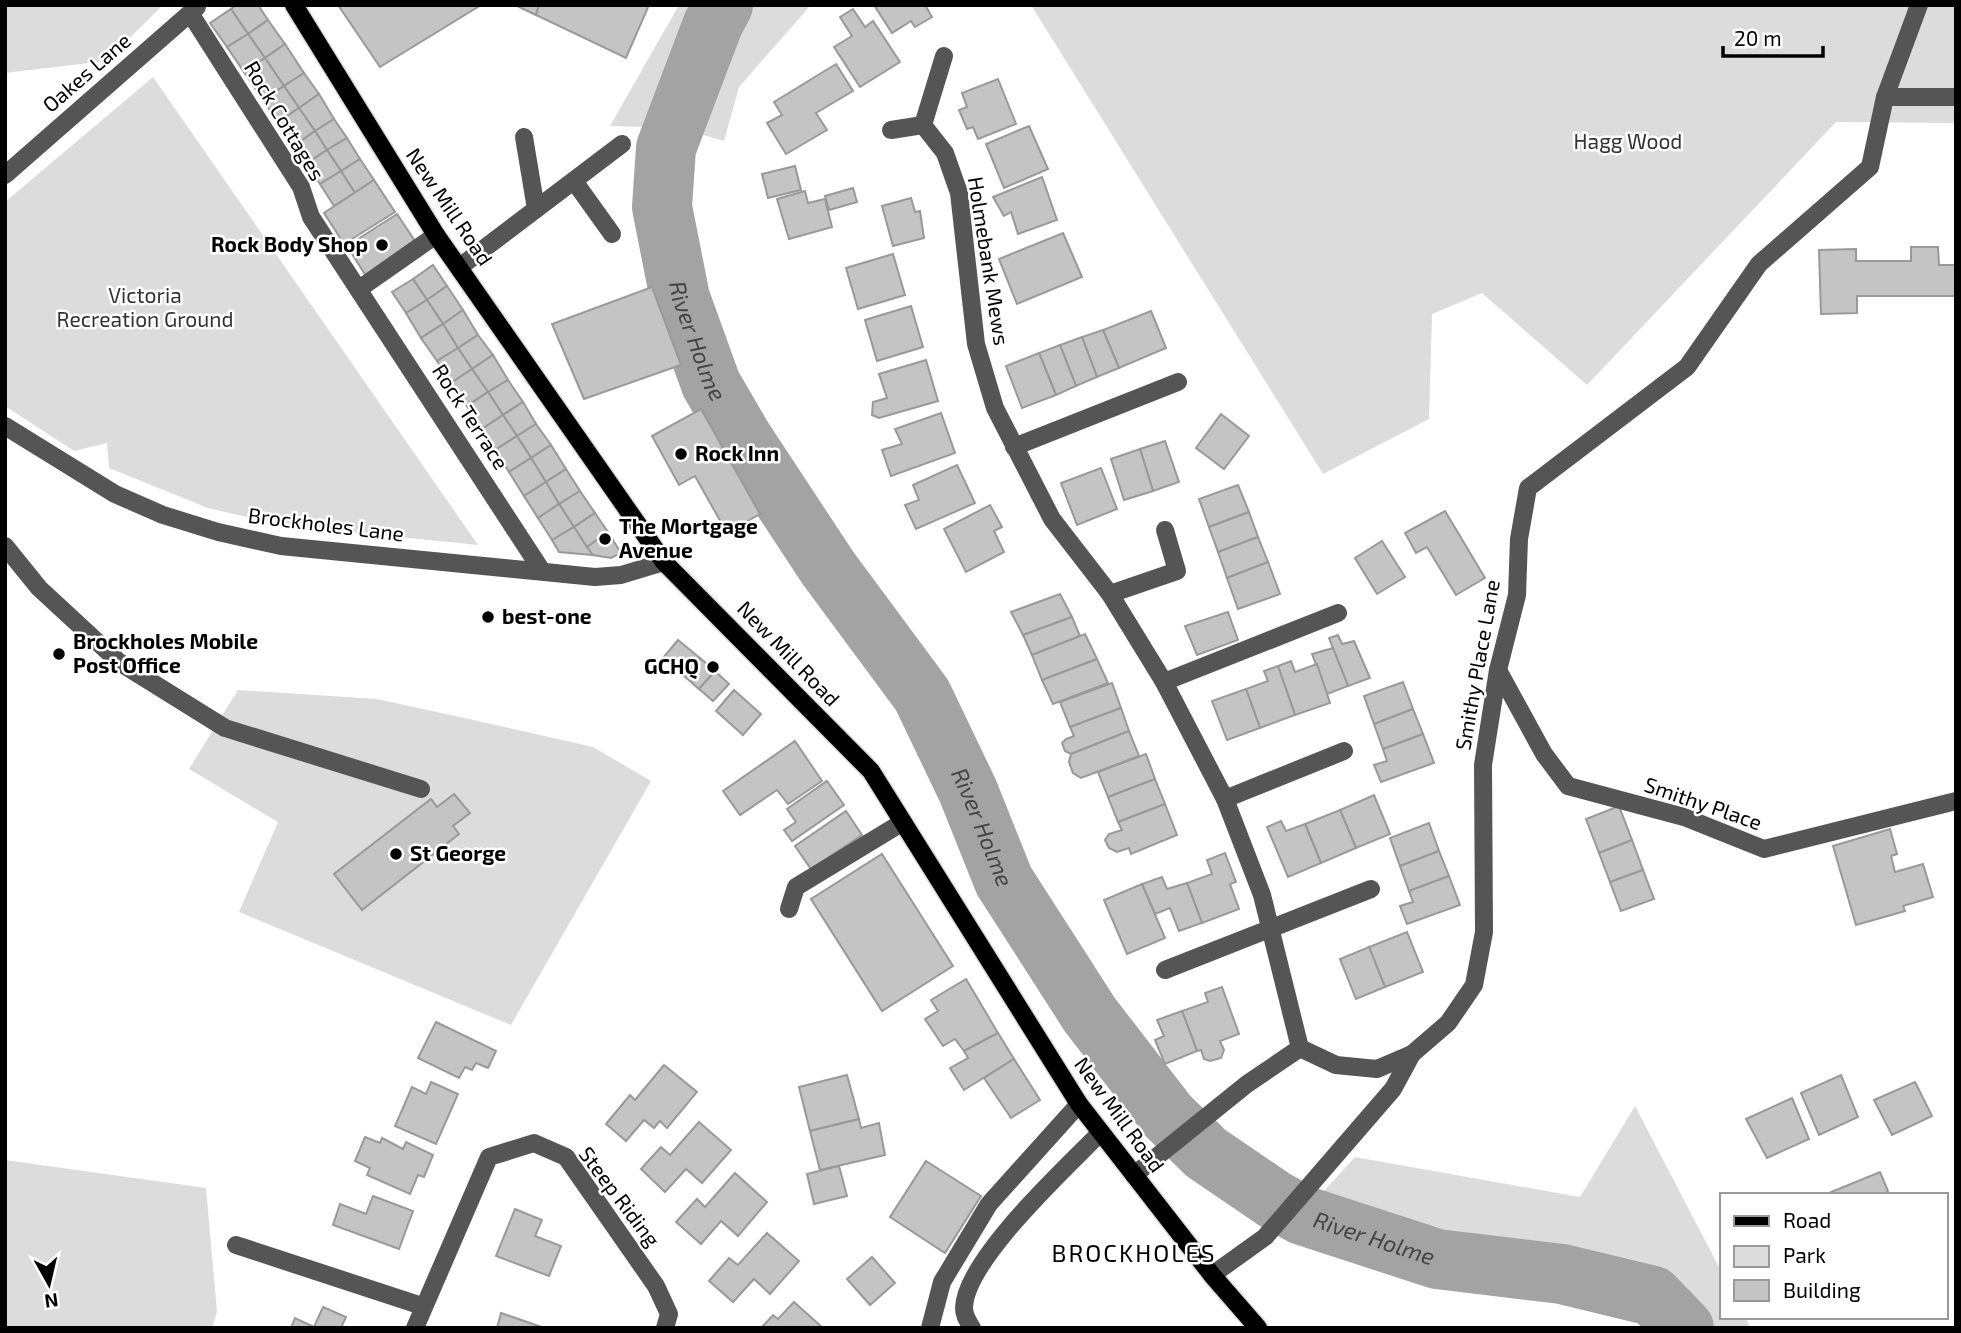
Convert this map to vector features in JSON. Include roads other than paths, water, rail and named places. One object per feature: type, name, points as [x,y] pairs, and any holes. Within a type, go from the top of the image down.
[{"type":"main road","name":"New Mill Road","points":[[294,5],[436,235],[461,267],[664,562],[871,771],[1079,1104],[1212,1275],[1258,1328]]},
{"type":"street","name":"Smithy Place Lane","points":[[1300,1048],[1336,1065],[1377,1069],[1412,1054],[1448,1023],[1475,985],[1484,932],[1483,765],[1498,670],[1517,595],[1519,539],[1528,488],[1687,367],[1759,264],[1870,167],[1885,97],[1919,5]]},
{"type":"street","name":"Oakes Lane","points":[[5,175],[194,9]]},
{"type":"street","name":"Rock Cottages","points":[[194,9],[301,187],[311,217],[359,289]]},
{"type":"street","points":[[891,130],[923,125],[944,56]]},
{"type":"street","points":[[1885,97],[1956,97]]},
{"type":"street","name":"Holmebank Mews","points":[[923,125],[945,153],[959,193],[976,344],[995,408],[1052,519],[1110,594],[1164,682],[1225,799],[1262,895],[1300,1048]]},
{"type":"street","points":[[524,137],[536,209]]},
{"type":"street","points":[[461,267],[622,144]]},
{"type":"street","points":[[574,181],[612,234]]},
{"type":"street","points":[[359,289],[436,235]]},
{"type":"street","name":"Rock Terrace","points":[[359,289],[542,571]]},
{"type":"street","points":[[1014,447],[1178,382]]},
{"type":"street","name":"Brockholes Lane","points":[[5,426],[115,494],[163,515],[218,532],[281,546],[595,577],[621,575],[664,562]]},
{"type":"street","points":[[1110,594],[1177,570],[1165,530]]},
{"type":"street","points":[[5,546],[39,588],[119,662],[225,728],[421,789]]},
{"type":"street","points":[[1164,682],[1338,613]]},
{"type":"street","name":"Smithy Place","points":[[1498,670],[1544,754],[1568,786],[1684,817],[1764,849],[1956,801]]},
{"type":"street","points":[[1225,799],[1344,751]]},
{"type":"street","points":[[789,909],[796,887],[903,822]]},
{"type":"street","points":[[1165,970],[1371,889]]},
{"type":"street","points":[[1134,1175],[1161,1156],[1212,1112],[1300,1048]]},
{"type":"street","points":[[1212,1275],[1265,1237],[1315,1182],[1393,1089],[1412,1054]]},
{"type":"street","points":[[930,1328],[943,1282],[989,1204],[1079,1104]]},
{"type":"street","points":[[972,1328],[965,1317],[964,1305],[989,1251],[1100,1133]]},
{"type":"street","name":"Steep Riding","points":[[415,1328],[422,1306],[489,1157],[534,1143],[566,1157],[656,1286],[668,1314],[665,1328]]},
{"type":"street","points":[[236,1245],[422,1306]]},
{"type":"waterway","name":"River Holme","points":[[723,5],[713,24],[666,148],[662,207],[680,298],[711,384],[743,439],[828,568],[922,695],[968,791],[1004,881],[1090,1015],[1168,1116],[1206,1153],[1302,1215],[1437,1259],[1562,1274],[1653,1296],[1684,1328]]},
{"type":"place","name":"Rock Body Shop","points":[[382,245]]},
{"type":"place","name":"Rock Inn","points":[[681,454]]},
{"type":"place","name":"The Mortgage Avenue","points":[[605,539]]},
{"type":"place","name":"best-one","points":[[488,617]]},
{"type":"place","name":"Brockholes Mobile Post Office","points":[[59,654]]},
{"type":"place","name":"GCHQ","points":[[713,667]]},
{"type":"place","name":"St George","points":[[396,854]]},
{"type":"district","name":"BROCKHOLES","points":[[1134,1254]]},
{"type":"park label","name":"Hagg Wood","points":[[1628,142]]},
{"type":"park label","name":"Victoria Recreation Ground","points":[[145,308]]}]
